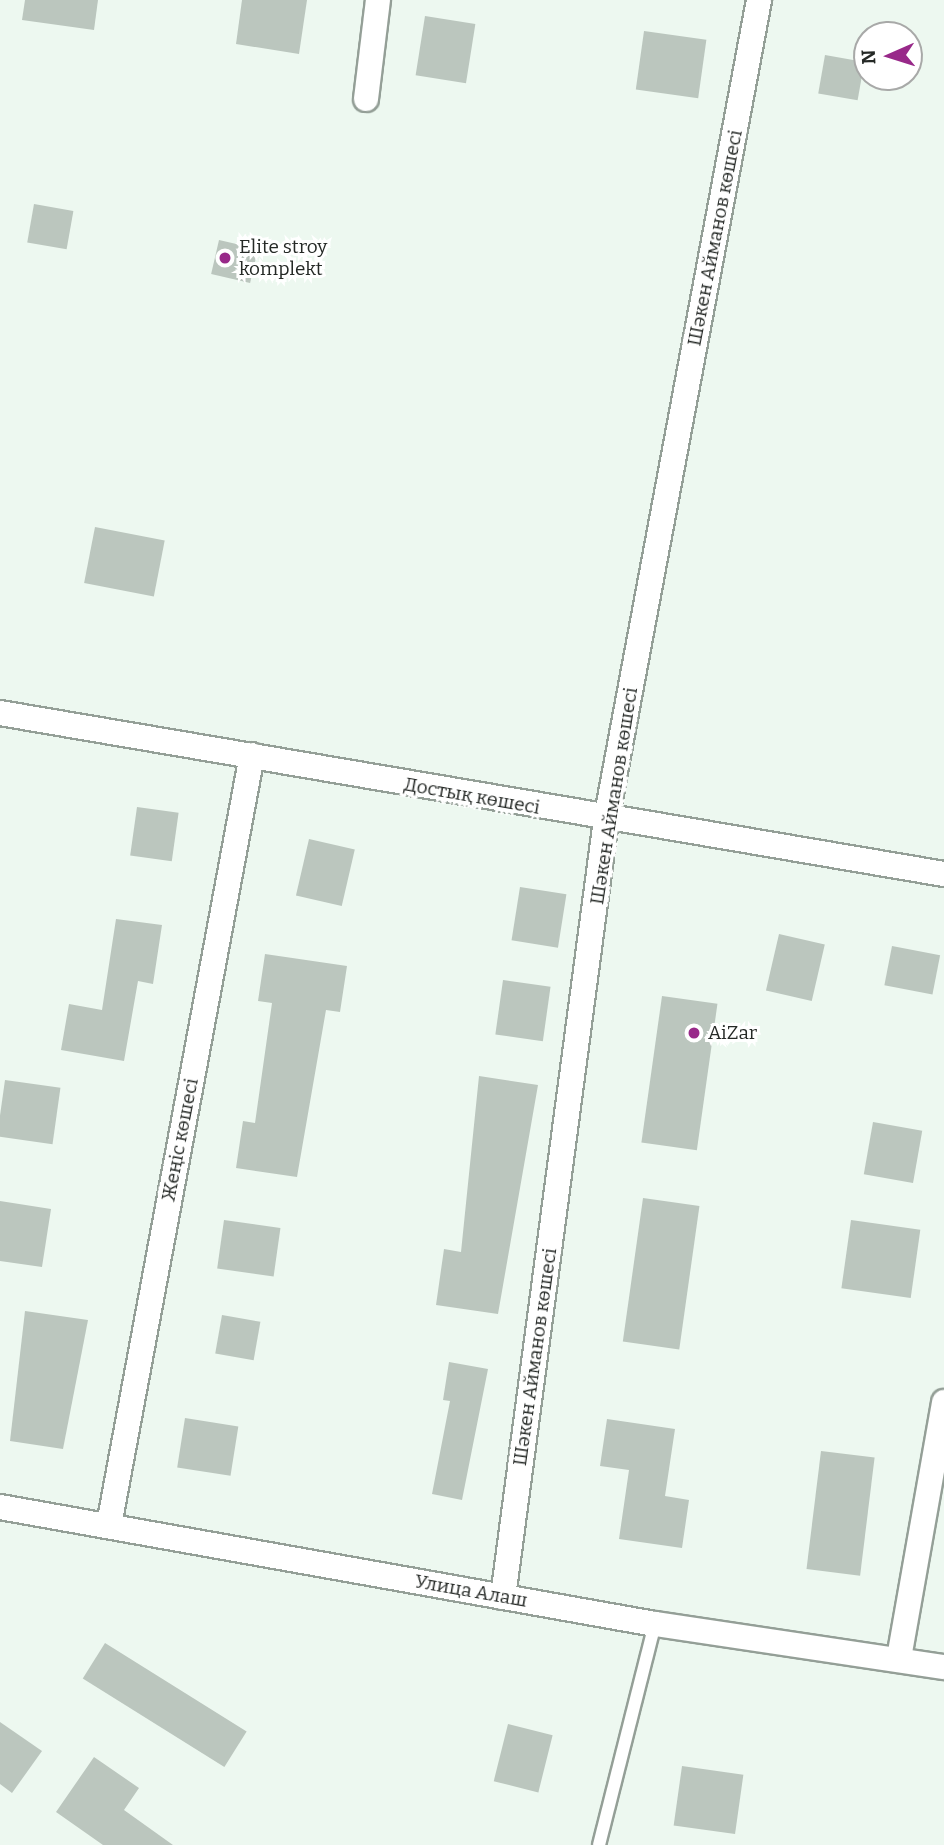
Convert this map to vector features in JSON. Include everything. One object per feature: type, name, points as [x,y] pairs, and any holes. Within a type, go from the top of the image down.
[{"type":"street","points":[[366,99],[378,0]]},
{"type":"street","name":"Шәкен Айманов көшесі","points":[[503,1597],[606,820],[759,0]]},
{"type":"street","name":"Достық көшесі","points":[[0,713],[252,755],[606,820],[944,874]]},
{"type":"street","name":"Жеңіс көшесі","points":[[109,1525],[252,755]]},
{"type":"street","points":[[899,1658],[944,1402]]},
{"type":"street","name":"Улица Алаш","points":[[0,1507],[655,1624],[899,1658],[944,1667]]},
{"type":"lane","points":[[599,1845],[655,1624]]},
{"type":"building","points":[[25,0],[98,0],[94,30],[22,20]]},
{"type":"building","points":[[242,0],[307,0],[299,54],[236,44]]},
{"type":"building","points":[[425,16],[475,24],[466,83],[416,75]]},
{"type":"building","points":[[644,31],[706,40],[698,98],[636,89]]},
{"type":"building","points":[[825,55],[853,60],[853,91],[859,91],[858,100],[818,93]]},
{"type":"building","points":[[34,204],[73,211],[67,249],[27,242]]},
{"type":"building","points":[[219,240],[258,249],[250,283],[211,274]]},
{"type":"building","points":[[95,527],[165,541],[154,597],[84,583]]},
{"type":"building","points":[[137,807],[179,813],[172,861],[130,856]]},
{"type":"building","points":[[309,839],[355,850],[342,906],[296,896]]},
{"type":"building","points":[[520,887],[566,894],[558,948],[512,940]]},
{"type":"building","points":[[116,919],[162,925],[153,984],[138,981],[124,1061],[61,1050],[69,1004],[102,1010]]},
{"type":"building","points":[[779,934],[825,945],[812,1001],[766,991]]},
{"type":"building","points":[[892,946],[940,955],[932,995],[884,985]]},
{"type":"building","points":[[265,954],[347,966],[340,1012],[326,1010],[297,1177],[236,1168],[243,1121],[255,1123],[272,1003],[258,1001]]},
{"type":"building","points":[[503,980],[551,987],[543,1041],[495,1034]]},
{"type":"building","points":[[662,996],[717,1004],[697,1150],[641,1143]]},
{"type":"building","points":[[479,1076],[538,1085],[498,1314],[436,1305],[444,1249],[461,1252]]},
{"type":"building","points":[[5,1080],[60,1088],[53,1144],[0,1137]]},
{"type":"building","points":[[873,1122],[922,1131],[913,1183],[864,1174]]},
{"type":"building","points":[[643,1198],[699,1206],[679,1350],[623,1342]]},
{"type":"building","points":[[0,1201],[51,1209],[42,1267],[0,1261]]},
{"type":"building","points":[[224,1220],[280,1228],[274,1276],[217,1269]]},
{"type":"building","points":[[851,1220],[920,1230],[911,1298],[841,1288]]},
{"type":"building","points":[[25,1311],[88,1320],[63,1449],[10,1441]]},
{"type":"building","points":[[222,1315],[260,1322],[254,1360],[215,1353]]},
{"type":"building","points":[[449,1362],[488,1369],[462,1500],[432,1494],[450,1401],[443,1400]]},
{"type":"building","points":[[185,1418],[238,1426],[231,1476],[177,1467]]},
{"type":"building","points":[[607,1419],[675,1429],[665,1496],[689,1500],[682,1548],[619,1539],[629,1470],[600,1466]]},
{"type":"building","points":[[821,1451],[875,1458],[860,1576],[806,1569]]},
{"type":"building","points":[[105,1643],[247,1731],[224,1767],[83,1679]]},
{"type":"building","points":[[0,1722],[42,1751],[12,1793],[0,1784]]},
{"type":"building","points":[[508,1724],[553,1735],[538,1792],[494,1781]]},
{"type":"building","points":[[94,1757],[139,1788],[124,1810],[173,1845],[103,1845],[56,1812]]},
{"type":"building","points":[[682,1766],[743,1775],[735,1834],[674,1825]]},
{"type":"place","name":"Elite stroy komplekt","points":[[225,258]]},
{"type":"place","name":"AiZar","points":[[694,1033]]}]
